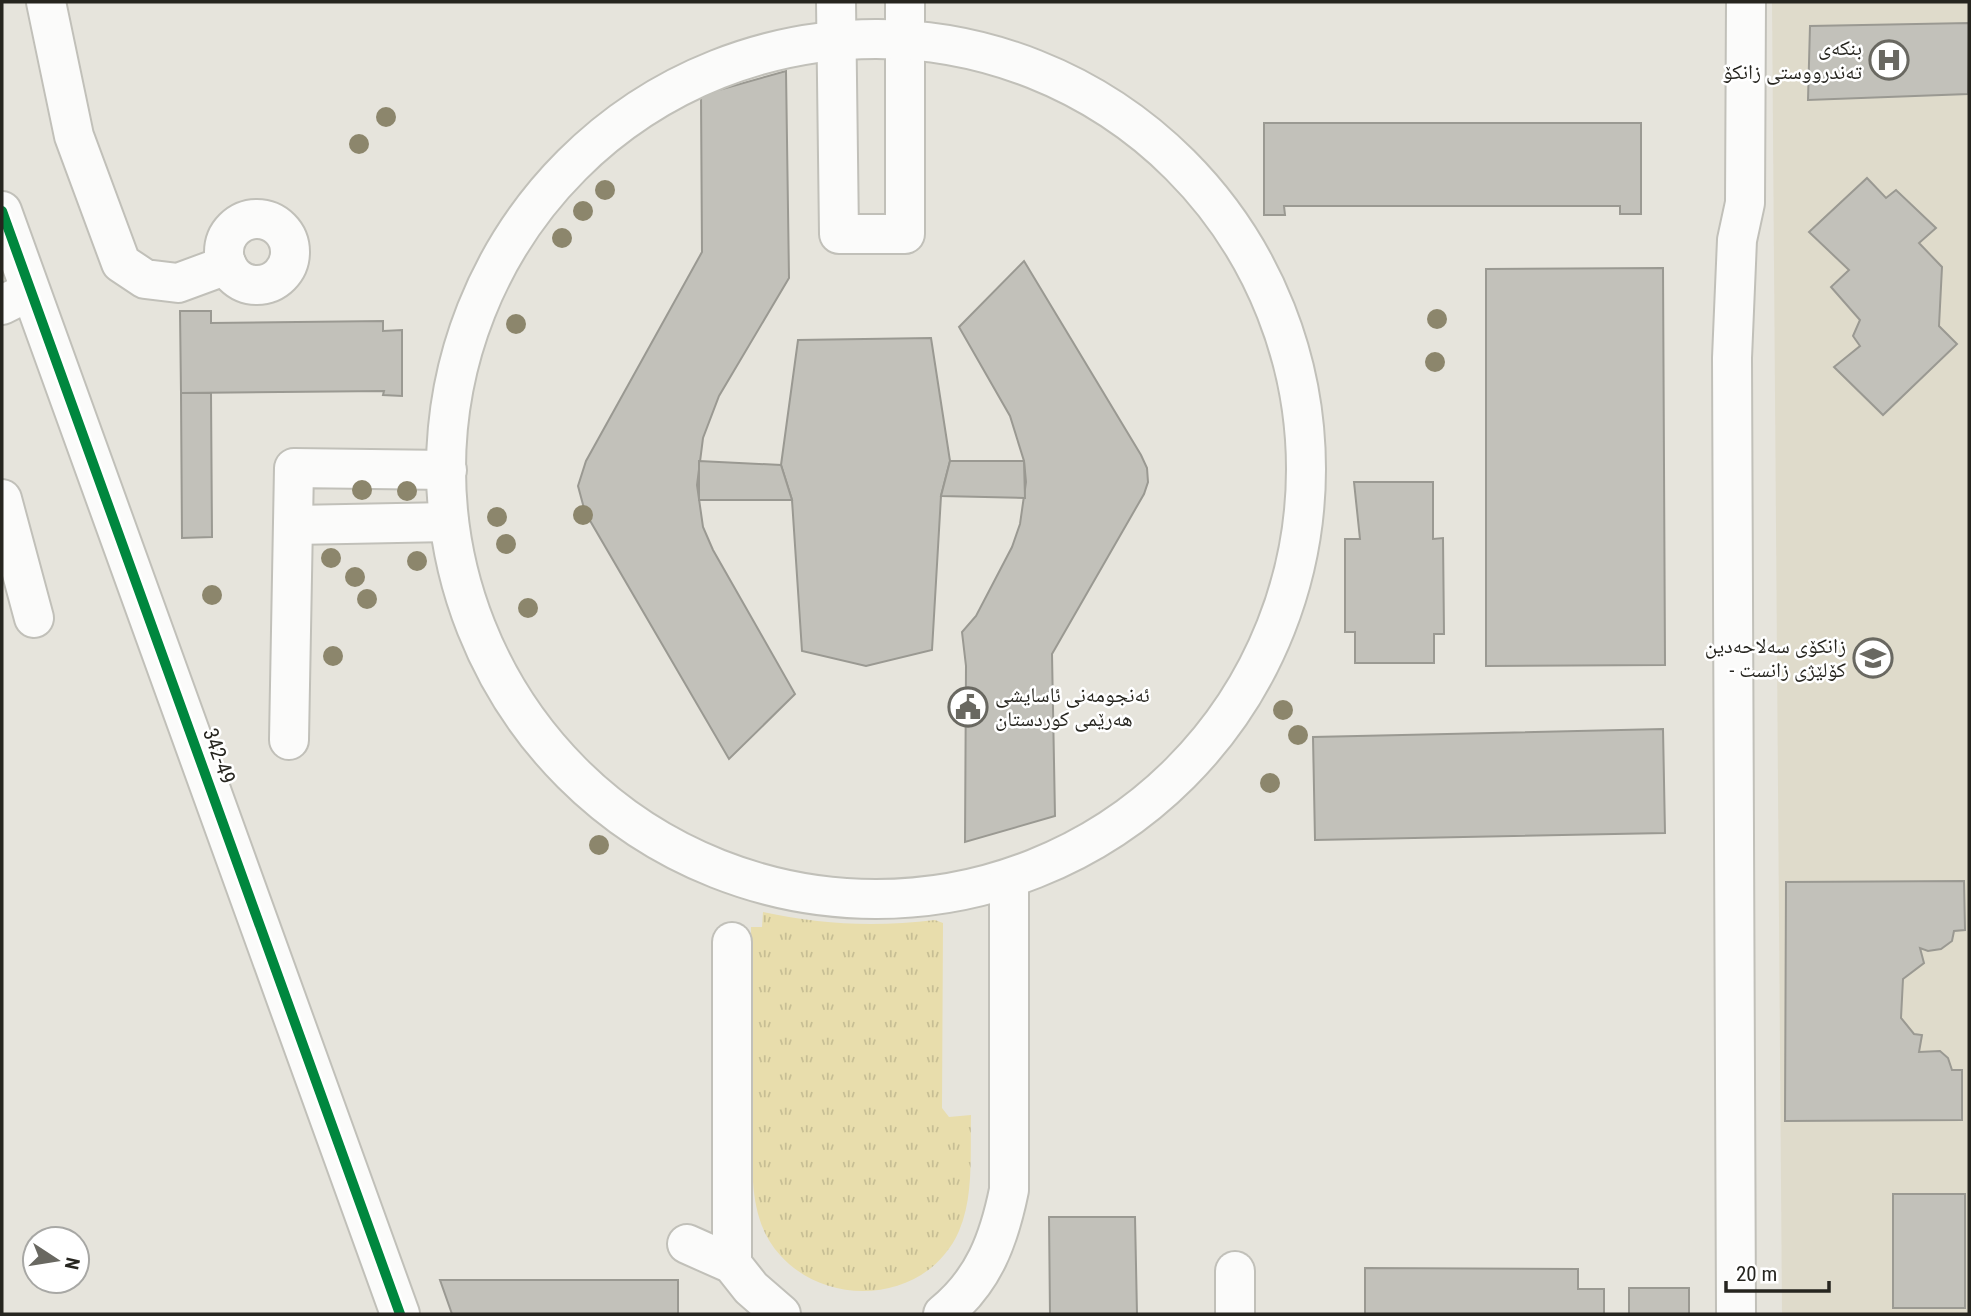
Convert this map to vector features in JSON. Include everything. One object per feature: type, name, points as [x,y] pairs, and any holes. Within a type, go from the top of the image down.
[{"type":"street","points":[[46,2],[74,136],[121,263],[145,279],[178,283],[227,265]]},
{"type":"street","points":[[836,2],[839,234],[905,234],[905,20]]},
{"type":"street","points":[[1736,1314],[1732,358],[1737,240],[1745,202],[1746,2]]},
{"type":"street","points":[[905,20],[974,48],[1040,69],[1102,101],[1158,142],[1207,192],[1247,249],[1277,311],[1297,378],[1306,447],[1304,517],[1290,585],[1266,651],[1232,712],[1188,766],[1137,813],[1078,850],[1009,879],[947,895],[878,901],[808,896],[741,880],[677,853],[618,816],[566,770],[522,716],[488,655],[463,590],[449,522],[446,452],[455,383],[474,316],[504,253],[544,196],[592,145],[660,97],[709,71],[775,49],[836,40],[905,20]]},
{"type":"street","name":"342-49","points":[[2,211],[16,298],[400,1314]]},
{"type":"street","points":[[289,740],[294,468],[447,470]]},
{"type":"street","points":[[2,499],[34,618]]},
{"type":"street","points":[[294,525],[449,522]]},
{"type":"street","points":[[943,1314],[970,1287],[986,1265],[1000,1233],[1009,1190],[1009,879]]},
{"type":"street","points":[[732,942],[732,1264]]},
{"type":"street","points":[[687,1244],[732,1264],[751,1287],[781,1314]]},
{"type":"street","points":[[1235,1271],[1235,1314]]},
{"type":"shaded area","name":"زانکۆی سەلاحەدین - کۆلێژی زانست","points":[[1772,2],[1969,2],[1969,1314],[1782,1314]]},
{"type":"green space","points":[[763,912],[806,920],[849,923],[892,924],[935,920],[943,923],[942,1108],[949,1117],[971,1115],[969,1189],[964,1218],[944,1255],[925,1272],[902,1284],[876,1290],[850,1290],[824,1284],[800,1273],[780,1255],[768,1239],[760,1221],[753,1182],[751,927],[762,927]]},
{"type":"building","name":"بنکەی تەندرووستی زانکۆ","points":[[1969,23],[1968,94],[1808,100],[1810,26]]},
{"type":"building","points":[[786,71],[789,278],[719,396],[703,438],[697,485],[703,527],[713,550],[795,694],[729,759],[585,512],[578,486],[586,461],[702,252],[701,95]]},
{"type":"building","points":[[1264,123],[1641,123],[1641,214],[1620,214],[1620,206],[1284,206],[1285,215],[1264,215]]},
{"type":"building","points":[[1867,178],[1886,198],[1896,190],[1936,228],[1919,243],[1942,267],[1939,326],[1957,344],[1883,415],[1834,367],[1860,346],[1853,336],[1860,320],[1831,287],[1849,270],[1809,232]]},
{"type":"building","points":[[1024,261],[1141,455],[1147,468],[1148,482],[1144,494],[1052,654],[1055,816],[965,842],[966,666],[962,632],[976,616],[1012,547],[1020,524],[1026,482],[1024,461],[1010,416],[959,327]]},
{"type":"building","points":[[1663,268],[1665,665],[1486,666],[1486,269]]},
{"type":"building","points":[[180,311],[211,311],[211,323],[383,321],[383,331],[402,330],[402,396],[383,395],[384,391],[181,393]]},
{"type":"building","points":[[931,338],[950,461],[941,496],[932,650],[866,666],[802,651],[792,500],[781,465],[798,340]]},
{"type":"building","points":[[181,393],[211,393],[212,537],[182,538]]},
{"type":"building","points":[[699,461],[781,465],[792,500],[699,500]]},
{"type":"building","points":[[950,461],[1024,461],[1025,498],[941,496]]},
{"type":"building","points":[[1354,482],[1433,482],[1433,539],[1443,538],[1444,634],[1434,634],[1434,663],[1355,663],[1355,632],[1345,632],[1345,539],[1360,539]]},
{"type":"building","points":[[1663,729],[1665,833],[1315,840],[1313,737]]},
{"type":"building","points":[[1964,881],[1965,930],[1954,931],[1952,941],[1941,949],[1928,951],[1920,948],[1924,963],[1903,979],[1901,1018],[1914,1034],[1922,1035],[1919,1052],[1940,1051],[1948,1058],[1952,1070],[1962,1070],[1962,1120],[1785,1121],[1786,882]]},
{"type":"building","points":[[1893,1194],[1965,1194],[1965,1308],[1893,1308]]},
{"type":"building","points":[[1049,1217],[1135,1217],[1137,1314],[1050,1314]]},
{"type":"building","points":[[1365,1268],[1578,1269],[1578,1289],[1604,1289],[1604,1314],[1365,1314]]},
{"type":"building","points":[[440,1280],[678,1280],[678,1314],[452,1314]]},
{"type":"building","points":[[1629,1288],[1689,1288],[1689,1314],[1629,1314]]},
{"type":"cycle path","points":[[2,211],[400,1314]]},
{"type":"place","name":"بنکەی تەندرووستی زانکۆ","points":[[1889,60]]},
{"type":"place","name":"زانکۆی سەلاحەدین - کۆلێژی زانست","points":[[1873,658]]},
{"type":"place","name":"ئەنجومەنی ئاسایشی هەرێمی کوردستان","points":[[968,707]]}]
